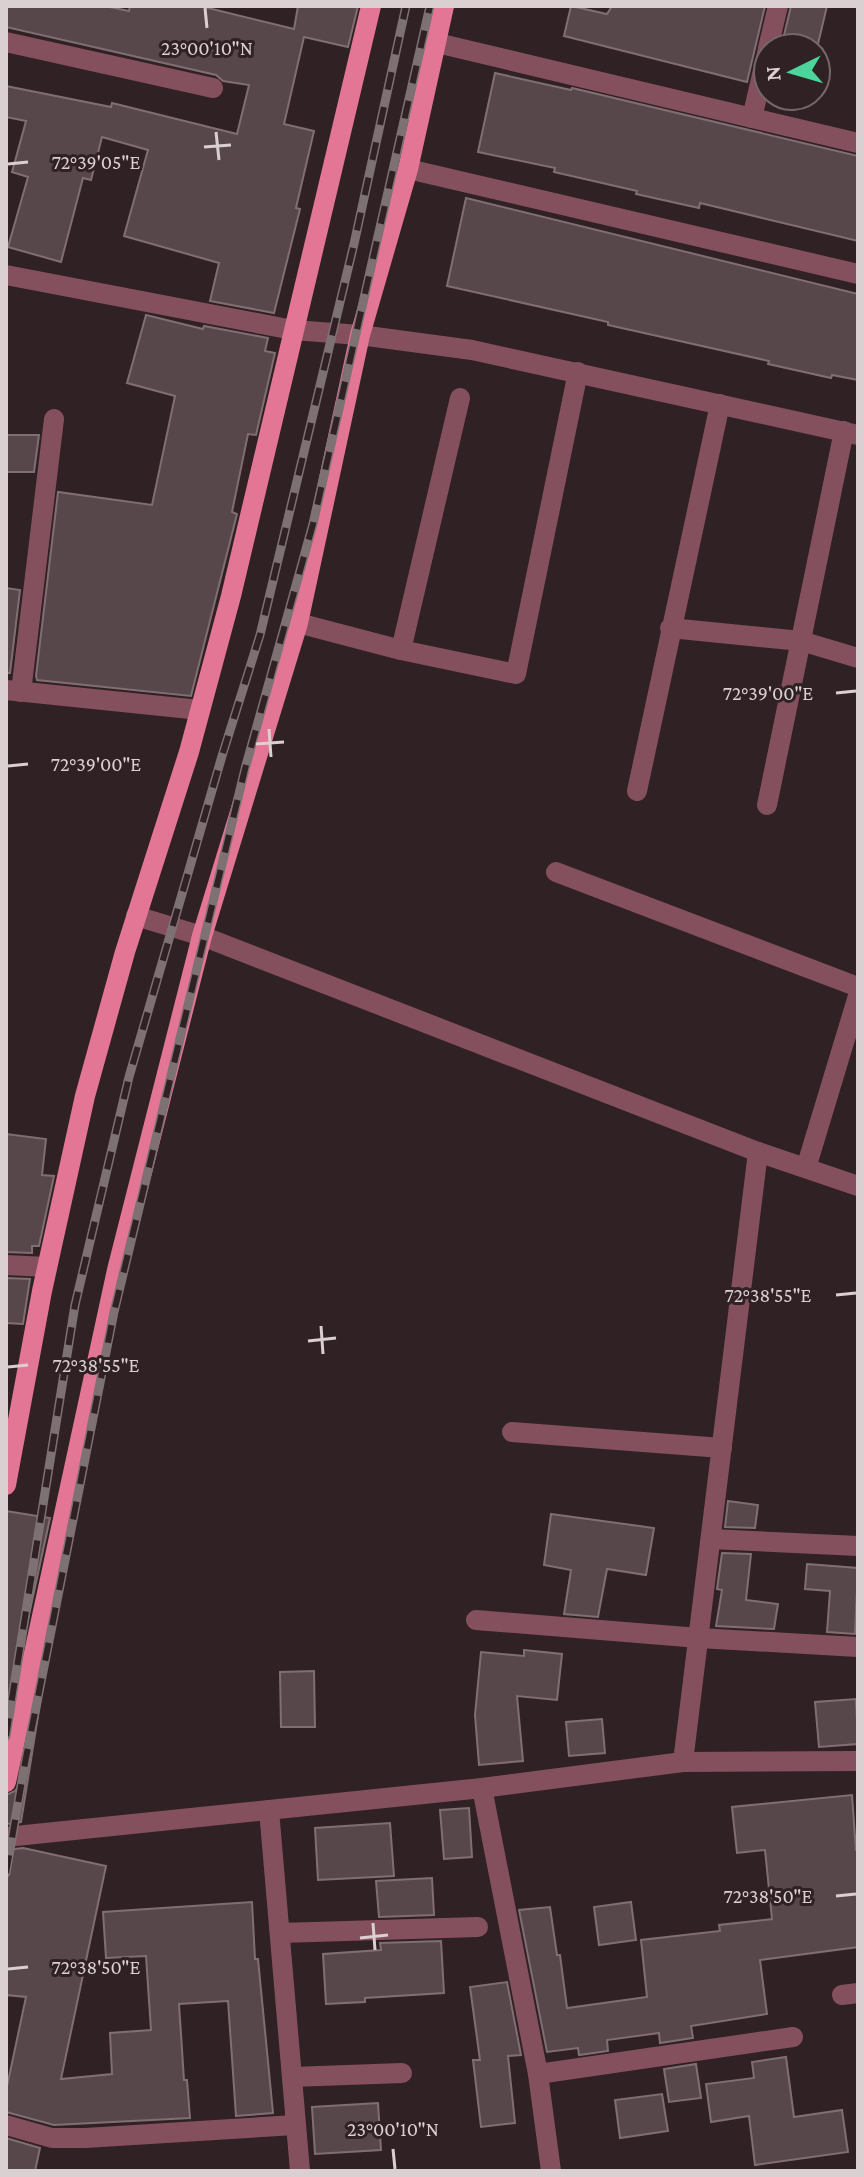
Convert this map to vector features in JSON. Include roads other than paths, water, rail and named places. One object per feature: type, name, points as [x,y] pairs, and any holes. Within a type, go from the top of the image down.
[{"type":"main road","points":[[6,1485],[47,1267],[85,1096],[231,596],[371,6]]},
{"type":"main road","points":[[6,1782],[117,1270],[202,936],[298,623],[360,335],[408,169],[444,6]]},
{"type":"street","points":[[772,32],[778,6]]},
{"type":"street","points":[[6,42],[213,88]]},
{"type":"street","points":[[437,43],[858,143]]},
{"type":"street","points":[[752,118],[753,112]]},
{"type":"street","points":[[408,169],[858,274]]},
{"type":"street","points":[[6,275],[293,330],[360,335],[472,350],[851,433],[801,641],[767,805]]},
{"type":"street","points":[[298,623],[401,650],[516,674],[578,372]]},
{"type":"street","points":[[401,650],[460,398]]},
{"type":"street","points":[[637,791],[720,404]]},
{"type":"street","points":[[54,419],[14,691],[200,710]]},
{"type":"street","points":[[670,628],[801,641],[858,658]]},
{"type":"street","points":[[556,872],[858,987]]},
{"type":"street","points":[[136,916],[202,936],[758,1152],[858,1186]]},
{"type":"street","points":[[806,1168],[858,996]]},
{"type":"street","points":[[683,1762],[758,1152]]},
{"type":"street","points":[[6,1265],[47,1267]]},
{"type":"street","points":[[512,1432],[722,1448]]},
{"type":"street","points":[[711,1539],[858,1546]]},
{"type":"street","points":[[476,1620],[858,1647]]},
{"type":"street","points":[[6,1837],[482,1788],[683,1762],[858,1761]]},
{"type":"street","points":[[482,1788],[538,2074],[551,2171]]},
{"type":"street","points":[[269,1810],[300,2171]]},
{"type":"street","points":[[280,1933],[478,1927]]},
{"type":"street","points":[[538,2074],[793,2037]]},
{"type":"street","points":[[292,2077],[402,2073]]},
{"type":"street","points":[[6,2125],[52,2138],[85,2138],[295,2125]]},
{"type":"railway","points":[[6,1736],[75,1305],[129,1077],[260,635],[354,244],[406,6]]},
{"type":"railway","points":[[6,1873],[114,1312],[245,769],[313,524],[430,6]]}]
